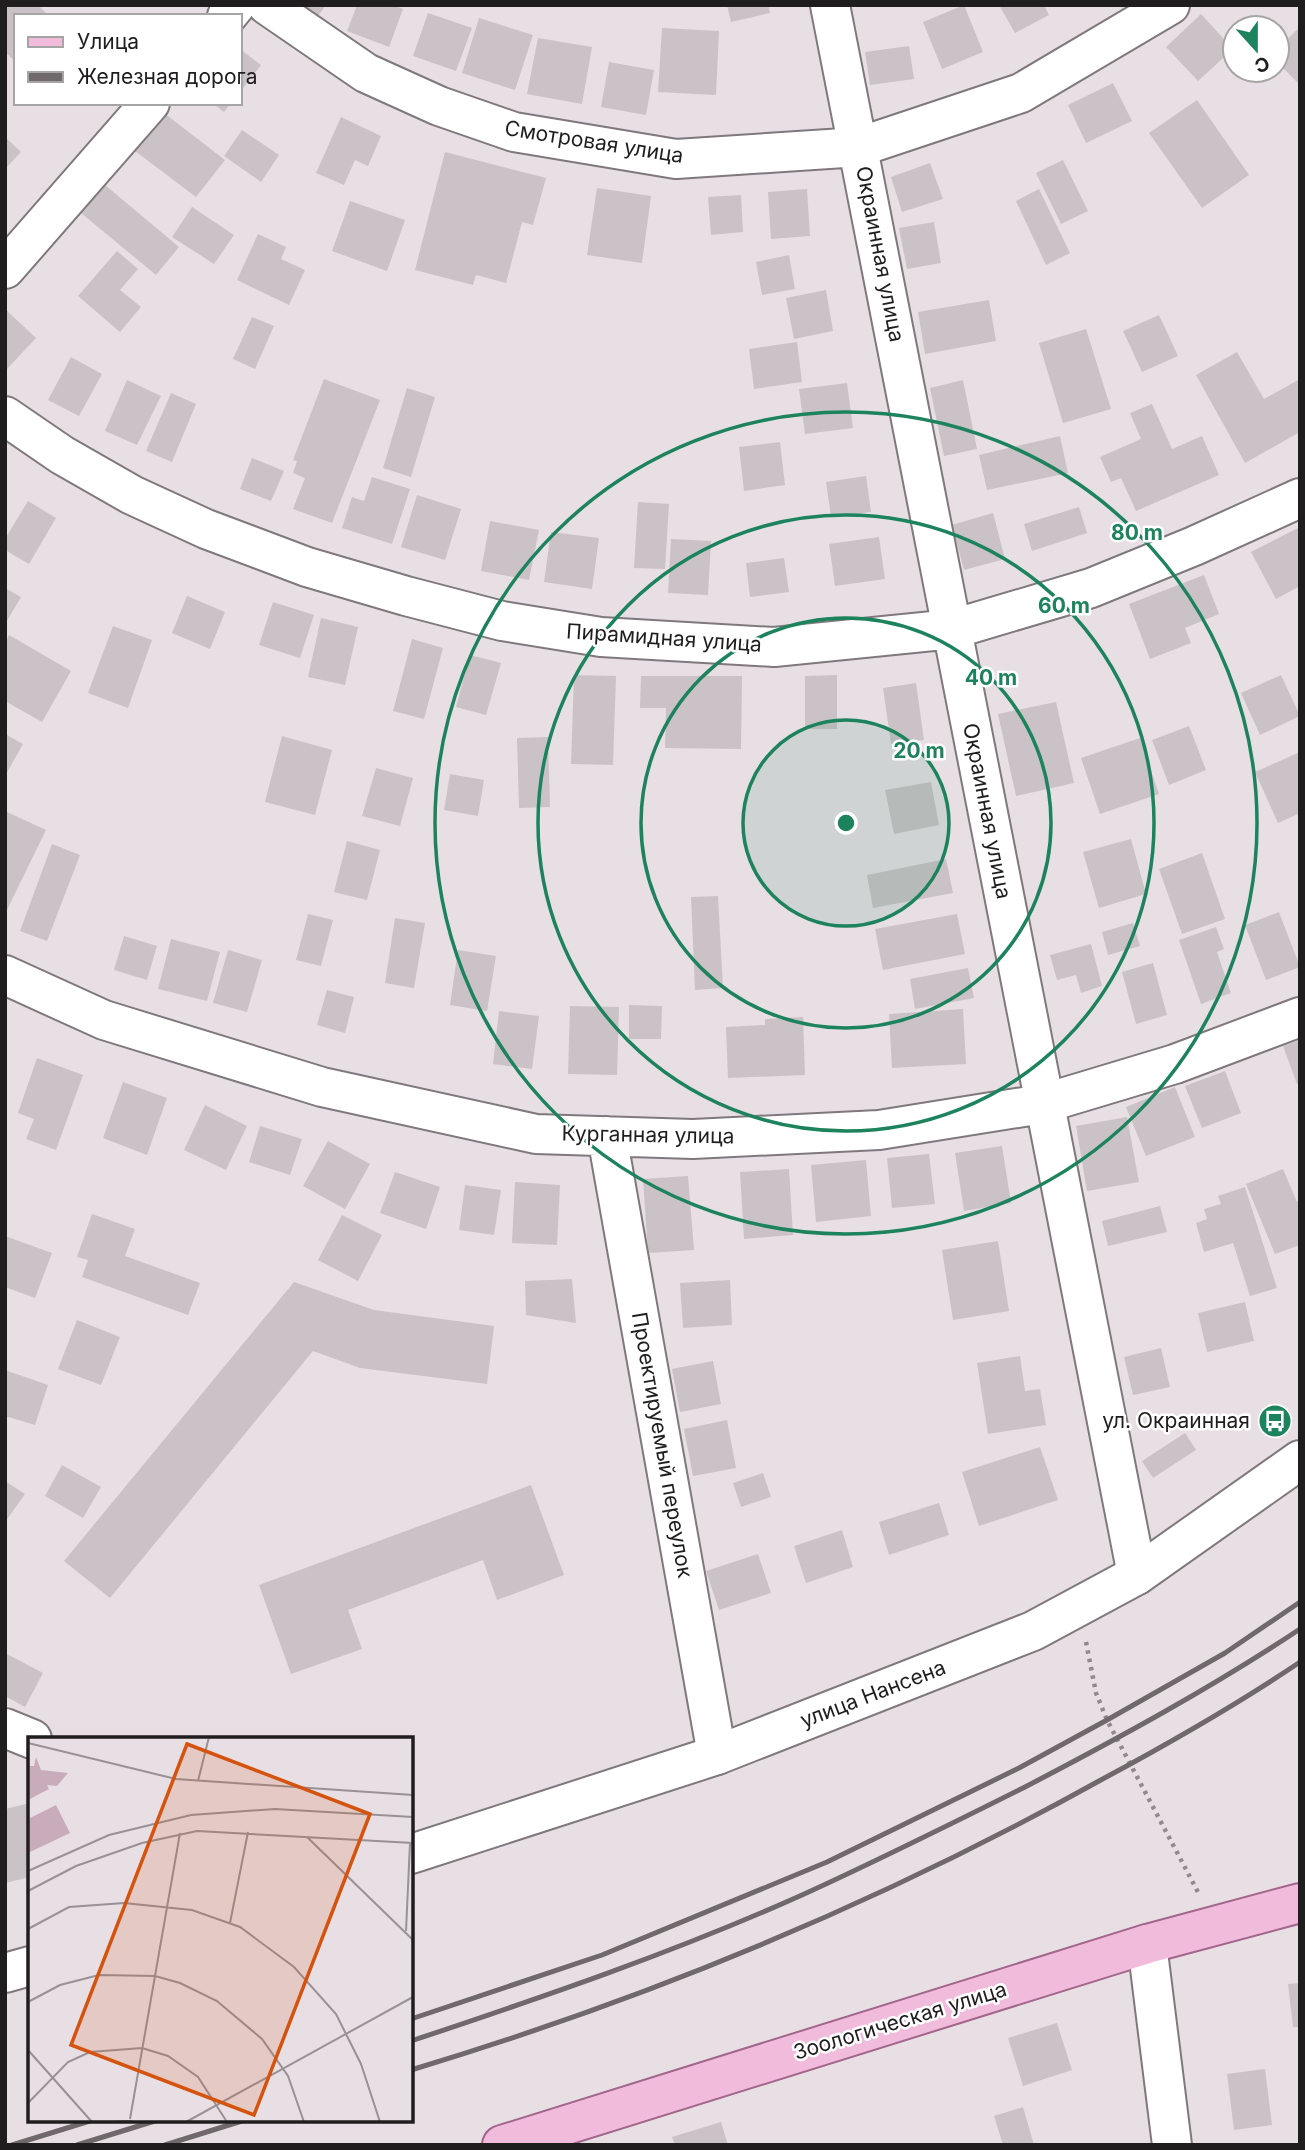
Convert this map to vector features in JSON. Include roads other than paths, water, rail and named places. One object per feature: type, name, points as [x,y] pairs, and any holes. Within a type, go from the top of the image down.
[{"type":"main road","name":"Зоологическая улица","points":[[502,2145],[1147,1944],[1300,1903]]},
{"type":"street","name":"Смотровая улица","points":[[268,5],[366,73],[439,106],[514,132],[676,159],[859,146],[1021,93],[1170,5]]},
{"type":"street","name":"Окраинная улица","points":[[830,5],[953,629],[1042,1104],[1137,1575]]},
{"type":"street","points":[[5,269],[148,105]]},
{"type":"street","name":"Пирамидная улица","points":[[5,416],[62,455],[132,495],[206,529],[307,567],[502,621],[601,637],[774,647],[953,629],[1090,587],[1194,546],[1300,498]]},
{"type":"street","name":"Курганная улица","points":[[5,975],[104,1020],[322,1087],[536,1134],[693,1139],[879,1130],[1042,1104],[1175,1064],[1300,1017]]},
{"type":"street","name":"Проектируемый переулок","points":[[607,1136],[717,1755]]},
{"type":"street","name":"улица Нансена","points":[[413,1853],[717,1755],[1033,1631],[1137,1575],[1300,1460]]},
{"type":"street","points":[[5,1728],[28,1737]]},
{"type":"street","points":[[1147,1944],[1172,2145]]},
{"type":"street","points":[[5,1973],[28,1967]]},
{"type":"railway","points":[[413,2018],[602,1955],[827,1862],[1019,1768],[1107,1720],[1225,1653],[1300,1602]]},
{"type":"railway","points":[[413,2040],[657,1955],[830,1882],[1095,1750],[1199,1692],[1300,1629]]},
{"type":"railway","points":[[413,2069],[500,2042],[676,1979],[849,1907],[1017,1825],[1125,1767],[1176,1739],[1300,1662]]},
{"type":"railway","points":[[12,2145],[87,2122]]},
{"type":"railway","points":[[77,2145],[152,2122]]},
{"type":"railway","points":[[165,2145],[239,2122]]},
{"type":"place","name":"ул. Окраинная","points":[[1275,1421]]}]
